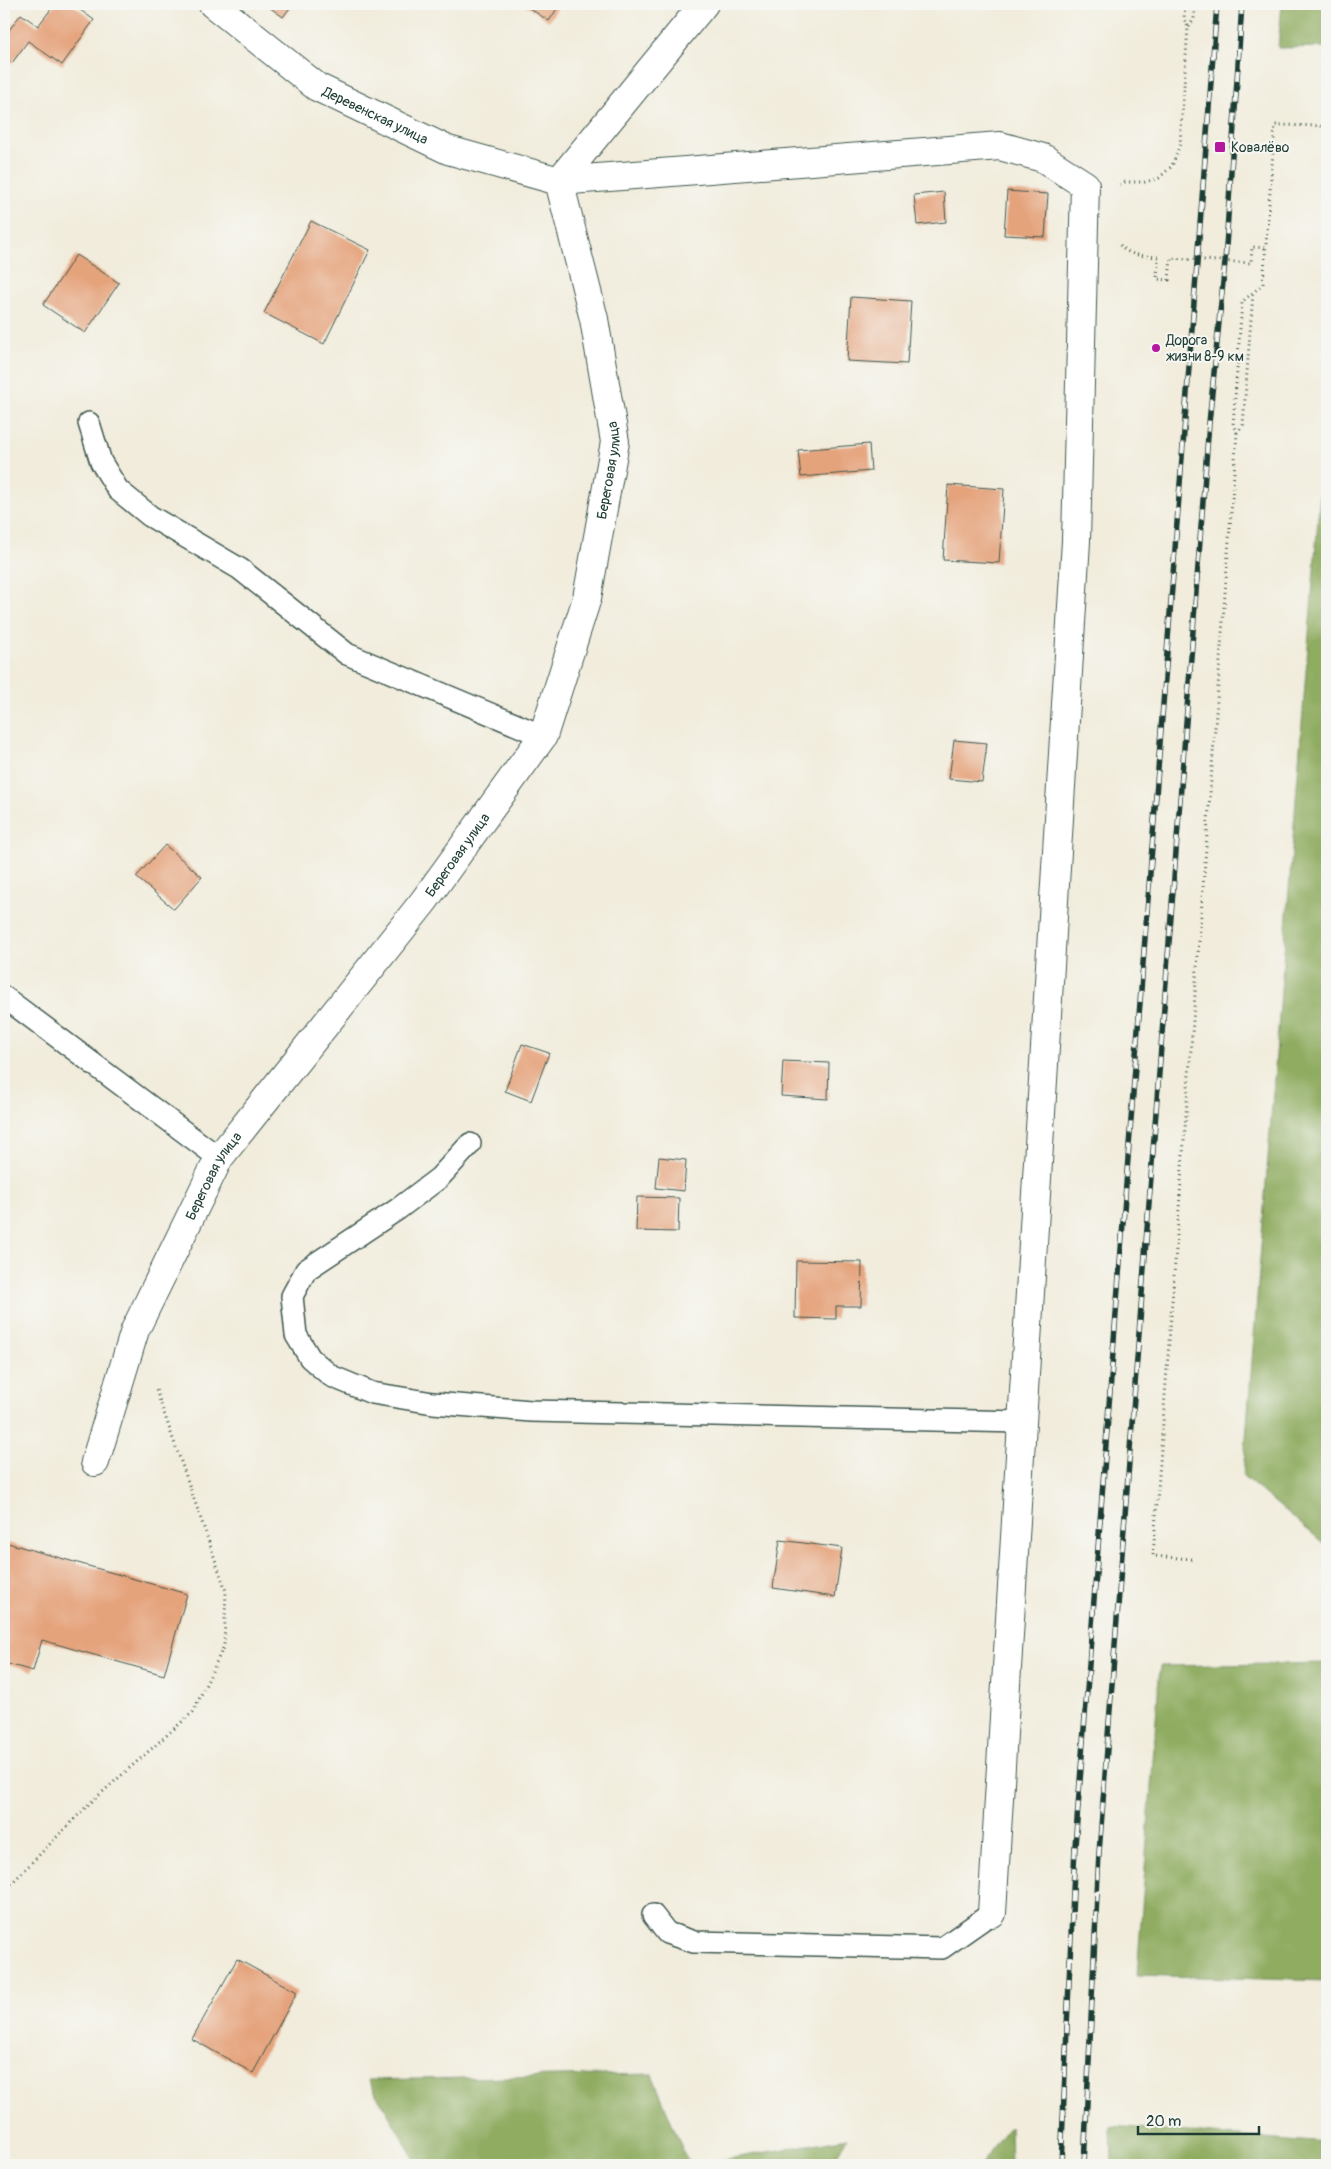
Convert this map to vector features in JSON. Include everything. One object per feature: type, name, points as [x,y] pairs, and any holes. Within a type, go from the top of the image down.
[{"type":"street","name":"Деревенская улица","points":[[214,4],[317,87],[448,150],[559,181]]},
{"type":"street","points":[[559,181],[704,4]]},
{"type":"street","points":[[559,181],[1000,146],[1043,158],[1085,185],[1075,551],[992,1913]]},
{"type":"street","name":"Береговая улица","points":[[95,1462],[135,1330],[219,1158],[424,901],[542,736],[587,598],[615,442],[594,319],[559,181]]},
{"type":"lane","points":[[89,423],[101,462],[118,490],[150,516],[240,569],[347,654],[542,736]]},
{"type":"lane","points":[[4,997],[219,1158]]},
{"type":"lane","points":[[470,1144],[439,1178],[398,1209],[306,1270],[292,1296],[296,1335],[310,1358],[331,1376],[372,1393],[433,1403],[531,1411],[1021,1422]]},
{"type":"lane","points":[[653,1915],[667,1932],[694,1942],[942,1948],[992,1913]]},
{"type":"path","points":[[1117,187],[1125,182],[1145,182],[1159,178],[1172,166],[1180,144],[1188,27],[1184,19],[1185,4]]},
{"type":"path","points":[[1188,27],[1194,19],[1195,4]]},
{"type":"path","points":[[1192,1559],[1153,1556],[1237,433],[1233,424],[1242,302],[1263,284],[1275,126],[1327,126]]},
{"type":"path","points":[[1152,256],[1158,257],[1157,279],[1169,280],[1171,258],[1251,263],[1252,247],[1266,248]]},
{"type":"path","points":[[1237,433],[1243,425],[1253,293]]},
{"type":"path","points":[[4,1891],[89,1804],[193,1712],[224,1646],[226,1591],[154,1386]]},
{"type":"green space","points":[[1282,4],[1327,4],[1327,47],[1278,48]]},
{"type":"green space","points":[[1320,493],[1327,493],[1327,1546],[1243,1476]]},
{"type":"green space","points":[[1327,1663],[1327,1981],[1137,1975],[1160,1666]]},
{"type":"green space","points":[[652,2074],[689,2165],[418,2165],[368,2080]]},
{"type":"green space","points":[[1010,2126],[1011,2165],[980,2165]]},
{"type":"green space","points":[[1111,2126],[1327,2143],[1327,2165],[1112,2165]]},
{"type":"green space","points":[[847,2138],[831,2165],[693,2165]]},
{"type":"building","points":[[55,4],[72,4],[94,20],[62,65],[28,41],[12,63],[4,57],[4,37],[21,14],[38,26]]},
{"type":"building","points":[[265,4],[293,4],[283,17]]},
{"type":"building","points":[[523,4],[560,4],[549,21]]},
{"type":"building","points":[[1007,191],[1048,194],[1045,237],[1004,235]]},
{"type":"building","points":[[944,192],[946,222],[917,225],[914,195]]},
{"type":"building","points":[[311,221],[370,250],[324,344],[264,313]]},
{"type":"building","points":[[76,255],[119,283],[85,333],[43,305]]},
{"type":"building","points":[[851,297],[911,301],[907,364],[847,361]]},
{"type":"building","points":[[869,444],[871,471],[801,477],[798,450]]},
{"type":"building","points":[[948,485],[1004,489],[999,563],[943,560]]},
{"type":"building","points":[[954,740],[987,743],[982,782],[949,779]]},
{"type":"building","points":[[165,845],[202,877],[174,909],[136,877]]},
{"type":"building","points":[[522,1044],[549,1053],[531,1101],[505,1091]]},
{"type":"building","points":[[783,1061],[829,1063],[828,1099],[781,1096]]},
{"type":"building","points":[[659,1157],[686,1160],[684,1191],[656,1188]]},
{"type":"building","points":[[637,1197],[679,1198],[678,1232],[636,1231]]},
{"type":"building","points":[[796,1261],[862,1262],[861,1306],[836,1306],[836,1319],[795,1318]]},
{"type":"building","points":[[780,1540],[842,1548],[835,1597],[773,1588]]},
{"type":"building","points":[[4,1542],[187,1594],[164,1675],[42,1640],[33,1671],[4,1663]]},
{"type":"building","points":[[237,1959],[297,1992],[253,2073],[192,2039]]},
{"type":"railway","points":[[1061,2165],[1075,1846],[1217,4]]},
{"type":"railway","points":[[1084,2165],[1099,1853],[1209,423],[1225,262],[1242,4]]},
{"type":"place","name":"Ковалёво","points":[[1220,147]]},
{"type":"place","name":"Дорога жизни 8-9 км","points":[[1156,348]]}]
